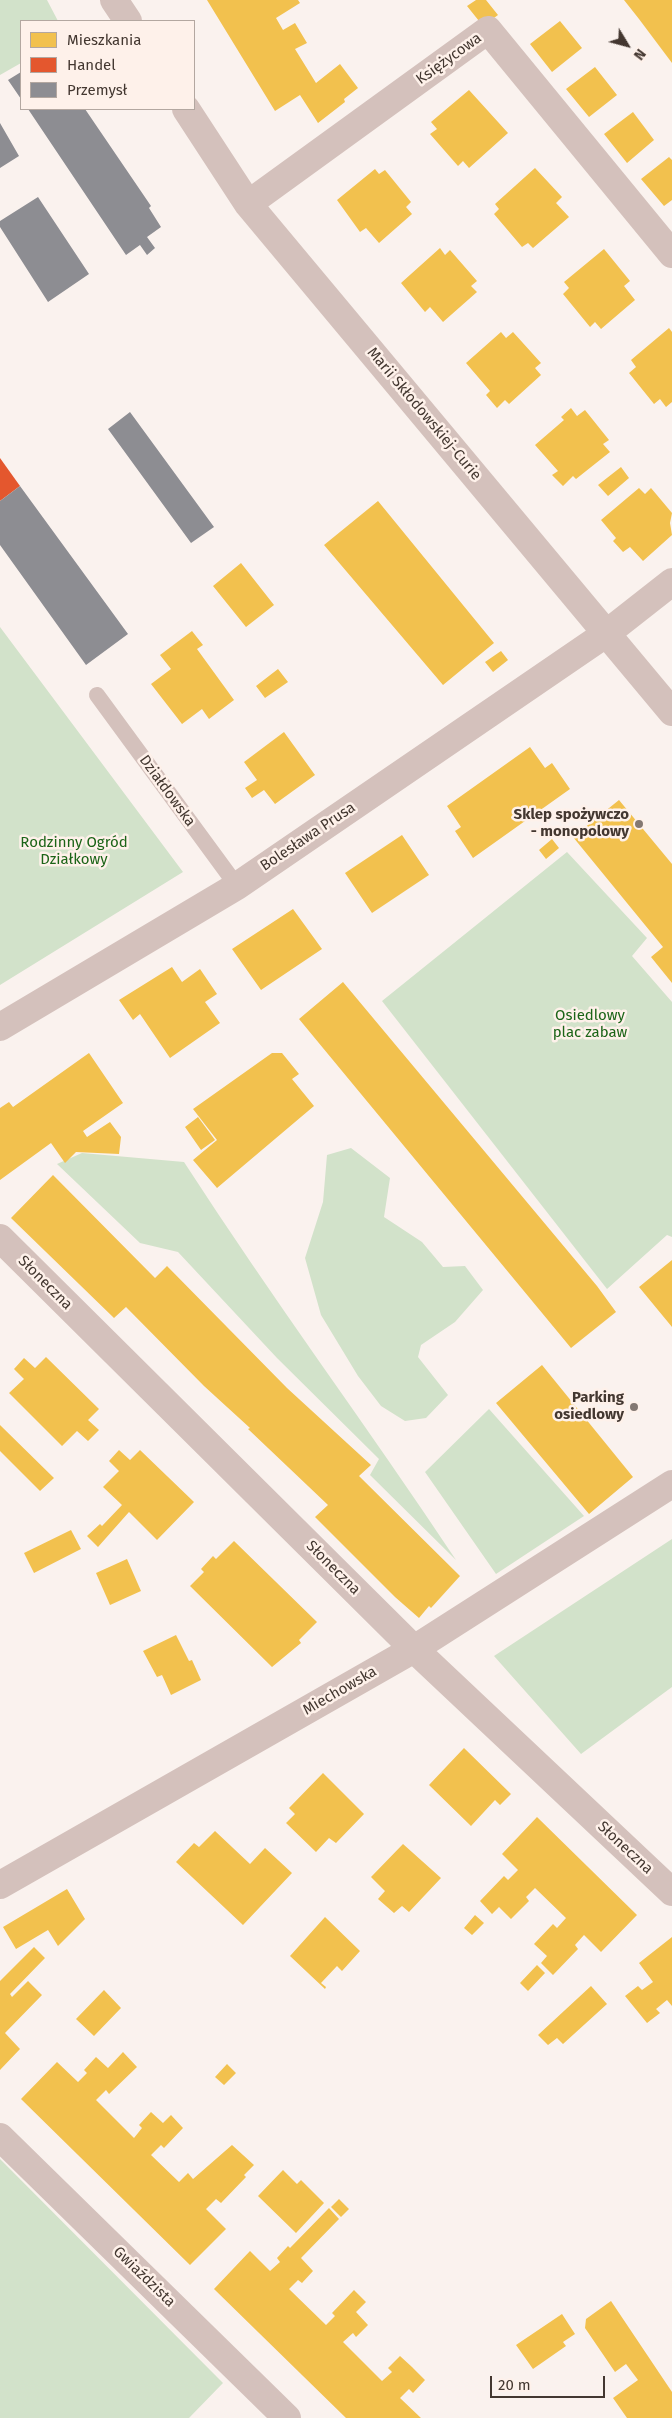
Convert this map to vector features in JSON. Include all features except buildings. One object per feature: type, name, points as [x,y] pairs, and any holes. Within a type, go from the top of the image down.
[{"type":"street","points":[[114,0],[127,20]]},
{"type":"street","name":"Księżycowa","points":[[248,204],[488,30],[672,254]]},
{"type":"street","name":"Marii Skłodowskiej-Curie","points":[[187,110],[248,204],[672,712]]},
{"type":"street","name":"Bolesława Prusa","points":[[0,1027],[237,886],[607,632],[672,582]]},
{"type":"street","name":"Słoneczna","points":[[0,1238],[414,1649],[672,1892]]},
{"type":"street","name":"Miechowska","points":[[0,1885],[414,1649],[672,1484]]},
{"type":"street","name":"Gwiaździsta","points":[[0,2137],[287,2418]]},
{"type":"lane","name":"Działdowska","points":[[96,695],[237,886]]},
{"type":"green space","points":[[0,0],[47,0],[57,20],[20,20],[20,64],[0,75]]},
{"type":"green space","name":"Rodzinny Ogród Działkowy","points":[[0,627],[183,872],[0,985]]},
{"type":"green space","name":"Osiedlowy plac zabaw","points":[[567,852],[647,938],[632,956],[672,1002],[672,1237],[667,1235],[607,1289],[382,1001]]},
{"type":"green space","points":[[351,1148],[390,1178],[384,1217],[422,1242],[443,1267],[465,1266],[483,1290],[455,1322],[421,1345],[418,1357],[448,1395],[426,1418],[405,1421],[381,1406],[358,1376],[321,1315],[305,1258],[323,1202],[327,1155]]},
{"type":"green space","points":[[82,1153],[184,1162],[456,1560],[370,1475],[379,1459],[277,1358],[178,1252],[140,1243],[57,1164]]},
{"type":"green space","points":[[489,1409],[584,1516],[496,1574],[425,1472]]},
{"type":"green space","points":[[672,1539],[672,1687],[581,1754],[494,1656]]},
{"type":"green space","points":[[0,2159],[223,2383],[189,2418],[0,2418]]},
{"type":"place","name":"Sklep spożywczo - monopolowy","points":[[639,824]]},
{"type":"place","name":"Parking osiedlowy","points":[[634,1407]]}]
